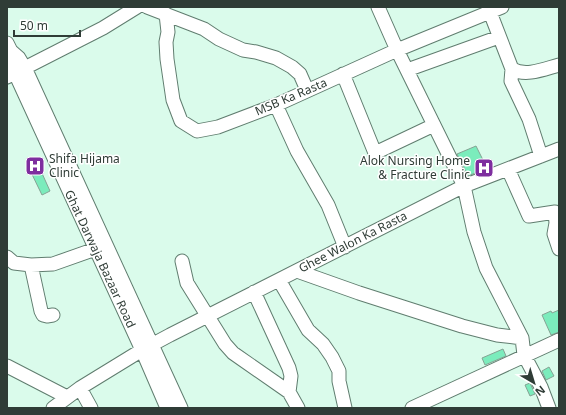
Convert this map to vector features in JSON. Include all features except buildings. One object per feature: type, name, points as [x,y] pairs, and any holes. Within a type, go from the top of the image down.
[{"type":"street","points":[[16,73],[103,28],[137,7]]},
{"type":"street","points":[[147,7],[204,29],[219,39],[243,50],[256,52],[281,61],[300,74],[307,90]]},
{"type":"street","points":[[378,7],[397,50],[464,186],[474,232],[486,268],[522,338],[524,355],[541,387],[549,408]]},
{"type":"street","name":"MSB Ka Rasta","points":[[166,14],[168,32],[166,42],[167,59],[172,100],[181,121],[197,131],[218,127],[276,104],[489,10],[502,7]]},
{"type":"street","points":[[489,10],[512,70],[511,81],[529,119],[541,156]]},
{"type":"street","points":[[407,70],[499,37]]},
{"type":"street","points":[[9,47],[16,73],[101,247],[147,347],[181,408]]},
{"type":"street","points":[[512,70],[518,73],[527,73],[559,66]]},
{"type":"street","points":[[343,74],[375,153],[434,125]]},
{"type":"street","points":[[276,104],[297,151],[328,205],[345,247]]},
{"type":"street","name":"Ghee Walon Ka Rasta","points":[[53,408],[80,388],[147,347],[254,292],[464,186],[559,149]]},
{"type":"street","points":[[508,169],[529,216],[555,212],[557,223],[554,234],[559,249]]},
{"type":"street","points":[[7,257],[14,263],[31,265],[53,264],[101,247]]},
{"type":"street","points":[[182,261],[187,282],[225,344],[233,353],[289,392],[298,408]]},
{"type":"street","points":[[31,265],[41,311],[43,315],[53,315]]},
{"type":"street","points":[[297,271],[359,293],[462,326],[497,335],[522,338]]},
{"type":"street","points":[[279,280],[308,330],[323,344],[332,357],[339,371],[339,382],[344,408]]},
{"type":"street","points":[[254,292],[289,368],[291,376],[289,392]]},
{"type":"street","points":[[412,408],[559,340]]},
{"type":"street","points":[[147,347],[167,408]]},
{"type":"street","points":[[7,366],[67,397]]},
{"type":"street","points":[[80,388],[90,408]]},
{"type":"place","name":"Shifa Hijama Clinic","points":[[35,166]]},
{"type":"place","name":"Alok Nursing Home & Fracture Clinic","points":[[484,168]]}]
